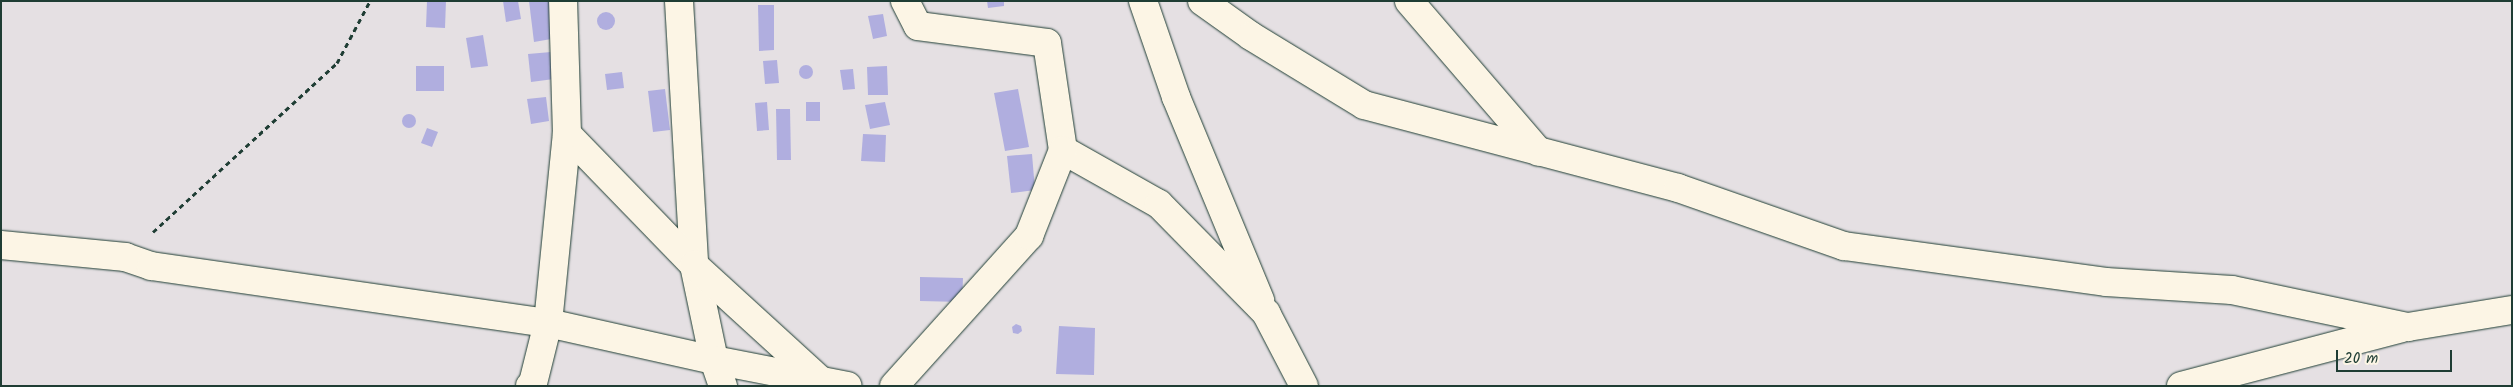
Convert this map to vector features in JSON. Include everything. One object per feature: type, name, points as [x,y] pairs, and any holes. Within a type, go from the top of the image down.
[{"type":"street","points":[[532,385],[548,324],[567,134],[563,1]]},
{"type":"street","points":[[679,1],[694,265],[714,360],[723,386]]},
{"type":"street","points":[[894,386],[1029,236],[1063,150],[1047,43],[918,26],[905,1]]},
{"type":"street","points":[[1142,1],[1176,97],[1266,313],[1304,386]]},
{"type":"street","points":[[1202,1],[1251,36],[1364,105],[1678,188],[1844,246],[2106,282],[2232,290],[2408,327]]},
{"type":"street","points":[[1409,1],[1539,152]]},
{"type":"street","points":[[567,134],[694,265],[832,385]]},
{"type":"street","points":[[1063,150],[1159,204],[1266,313]]},
{"type":"street","points":[[1,245],[125,257],[151,266],[548,324],[832,385]]},
{"type":"street","points":[[2181,386],[2408,327],[2512,310]]},
{"type":"path","points":[[125,257],[337,63],[370,1]]},
{"type":"building","points":[[427,1],[446,1],[445,28],[426,27]]},
{"type":"building","points":[[503,1],[518,1],[521,19],[506,22]]},
{"type":"building","points":[[529,1],[552,1],[557,38],[534,42]]},
{"type":"building","points":[[987,1],[1004,1],[1004,6],[988,8]]},
{"type":"building","points":[[758,5],[774,5],[774,50],[759,51]]},
{"type":"building","points":[[602,12],[610,12],[615,17],[613,28],[602,30],[597,25],[597,17]]},
{"type":"building","points":[[883,14],[887,36],[873,39],[868,16]]},
{"type":"building","points":[[483,35],[488,66],[471,68],[466,38]]},
{"type":"building","points":[[551,52],[554,79],[531,82],[528,54]]},
{"type":"building","points":[[777,60],[779,83],[765,84],[763,61]]},
{"type":"building","points":[[803,65],[809,65],[813,72],[809,79],[803,79],[799,75],[799,69]]},
{"type":"building","points":[[416,66],[444,66],[444,91],[416,91]]},
{"type":"building","points":[[887,66],[888,95],[868,95],[867,67]]},
{"type":"building","points":[[853,69],[855,89],[843,90],[840,70]]},
{"type":"building","points":[[622,72],[624,88],[607,90],[605,74]]},
{"type":"building","points":[[665,89],[670,130],[653,132],[648,91]]},
{"type":"building","points":[[1018,89],[1029,147],[1005,151],[994,93]]},
{"type":"building","points":[[546,97],[549,121],[531,124],[527,99]]},
{"type":"building","points":[[767,102],[769,130],[757,131],[755,103]]},
{"type":"building","points":[[806,102],[820,102],[820,121],[806,121]]},
{"type":"building","points":[[885,102],[890,125],[870,129],[865,105]]},
{"type":"building","points":[[776,109],[790,109],[791,160],[777,160]]},
{"type":"building","points":[[409,114],[414,116],[416,121],[414,126],[409,128],[404,126],[402,121],[404,116]]},
{"type":"building","points":[[427,128],[438,132],[432,147],[421,143]]},
{"type":"building","points":[[863,134],[886,135],[885,162],[861,161]]},
{"type":"building","points":[[1032,154],[1035,190],[1011,193],[1007,156]]},
{"type":"building","points":[[920,277],[963,278],[962,302],[920,301]]},
{"type":"building","points":[[1016,324],[1021,326],[1022,331],[1018,334],[1013,333],[1012,327]]},
{"type":"building","points":[[1059,326],[1095,328],[1094,375],[1056,374]]}]
